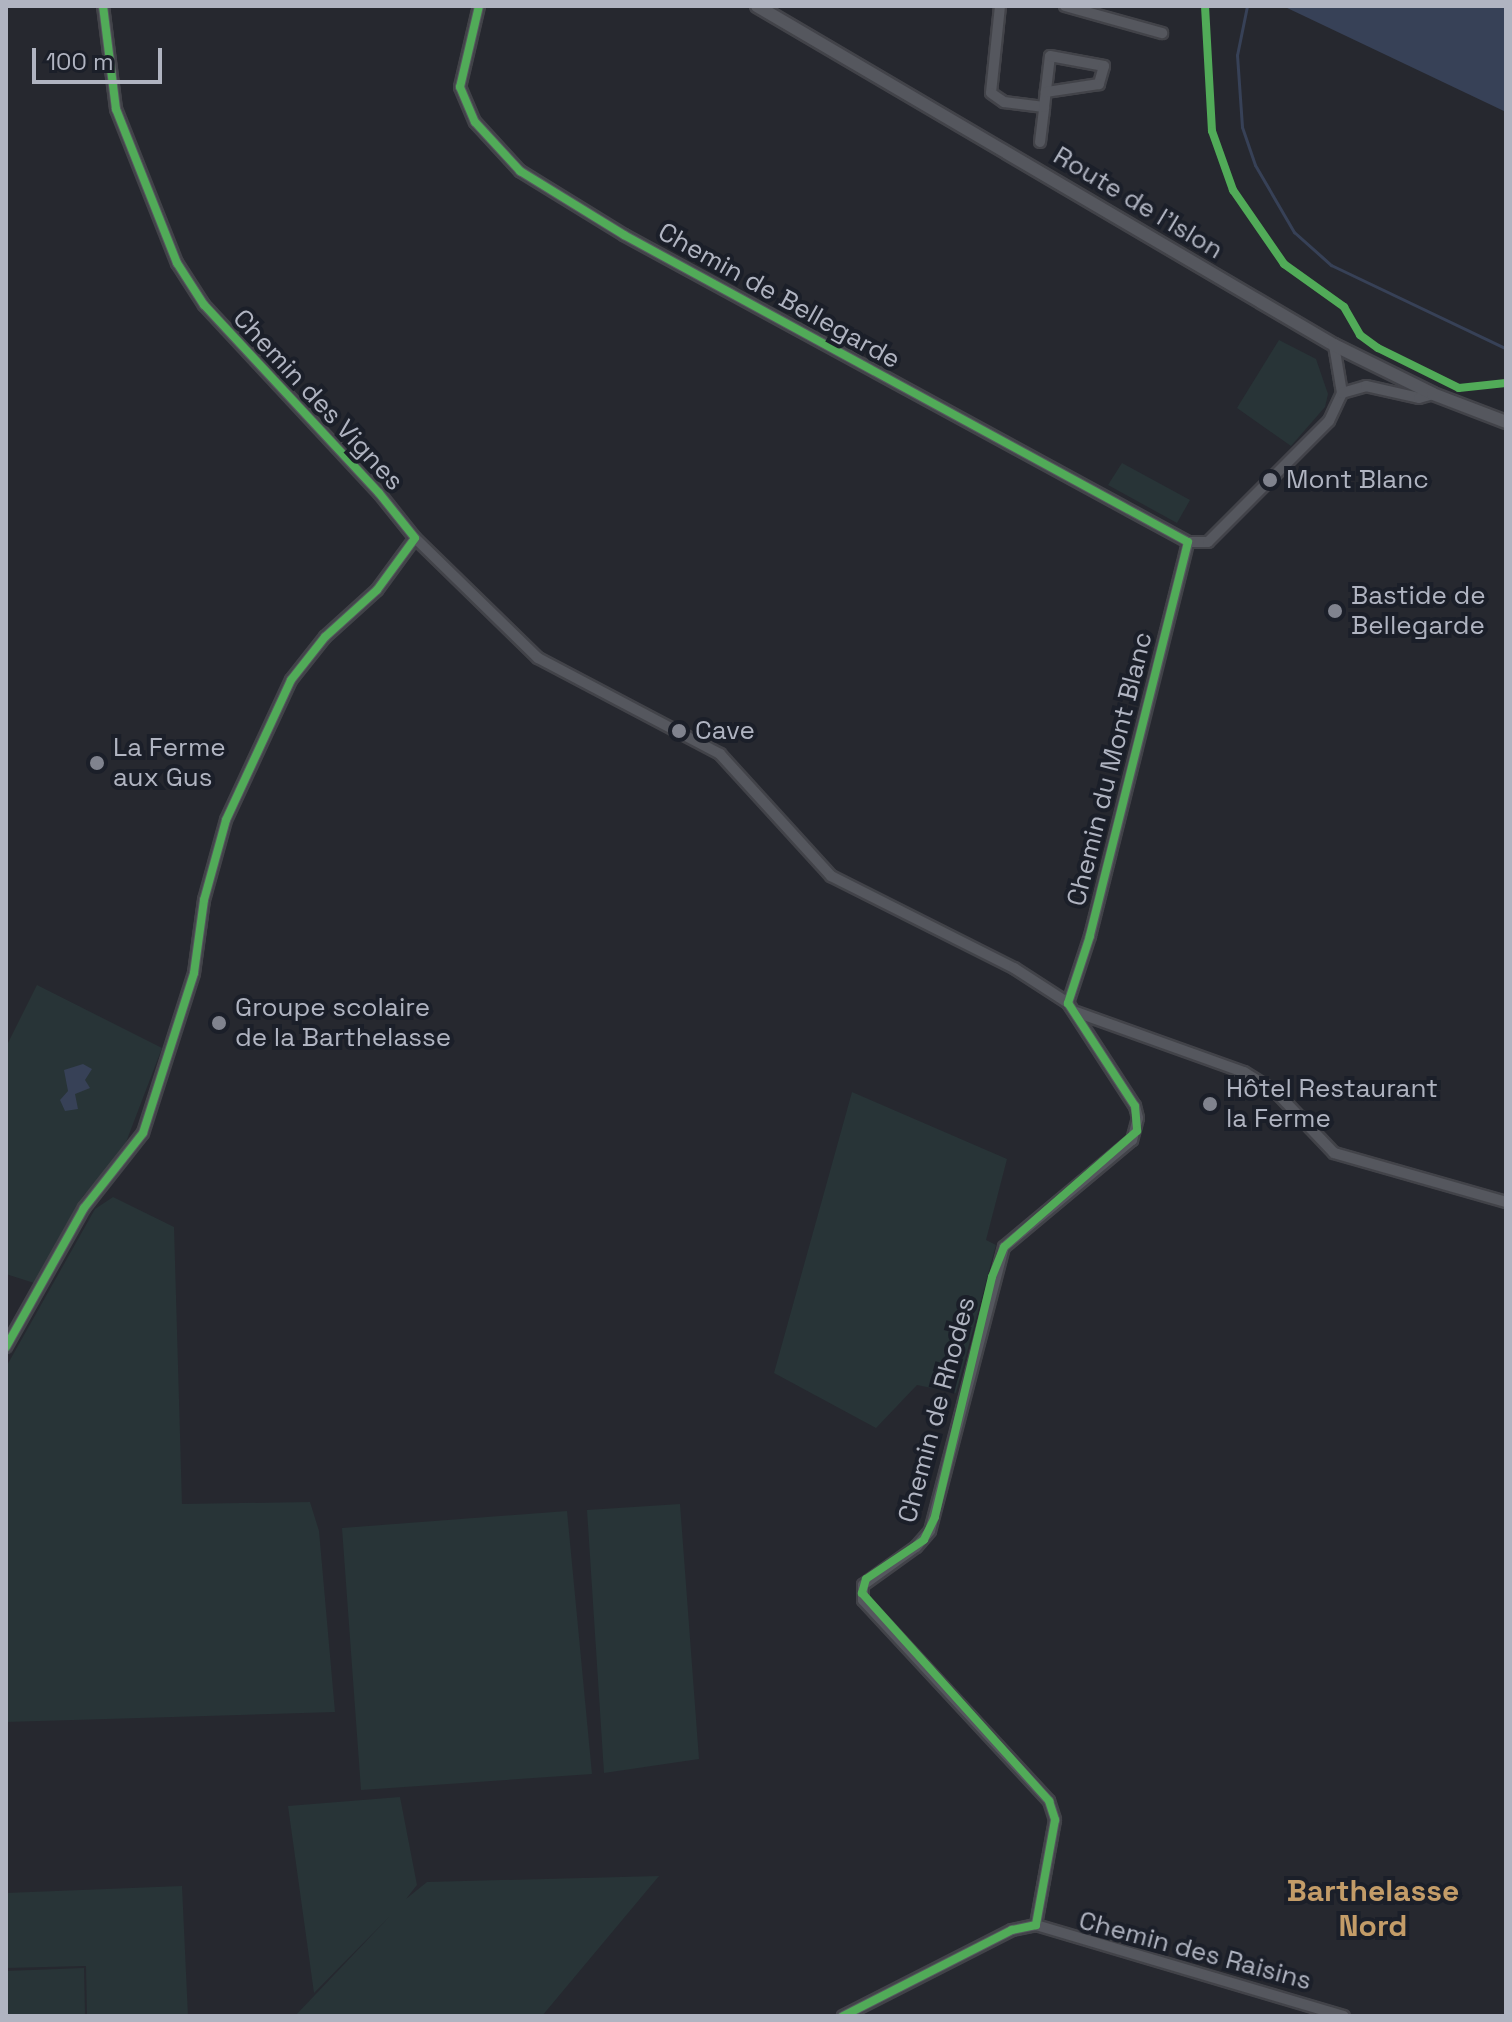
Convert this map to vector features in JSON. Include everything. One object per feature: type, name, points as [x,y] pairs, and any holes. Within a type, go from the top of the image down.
[{"type":"street","name":"Chemin des Vignes","points":[[103,6],[116,109],[177,263],[204,305],[379,493],[415,538]]},
{"type":"street","name":"Chemin de Bellegarde","points":[[479,6],[460,87],[475,122],[520,171],[624,235],[1188,542]]},
{"type":"street","name":"Route de l'Islon","points":[[757,6],[1334,345],[1433,394],[1506,422]]},
{"type":"street","points":[[1000,6],[991,93],[1004,102],[1044,107]]},
{"type":"street","points":[[1065,6],[1162,33]]},
{"type":"street","points":[[1040,142],[1050,56],[1104,66],[1099,84],[1046,92]]},
{"type":"street","points":[[1188,542],[1208,542],[1329,421],[1342,393],[1334,345]]},
{"type":"street","points":[[1342,393],[1366,386],[1419,398],[1433,394]]},
{"type":"street","points":[[6,1347],[84,1208],[143,1133],[194,973],[209,875],[226,820],[291,680],[325,637],[377,590],[415,538],[538,658],[720,754],[831,876],[1014,968],[1072,1008],[1244,1072],[1276,1092],[1322,1145],[1347,1158],[1506,1202]]},
{"type":"street","name":"Chemin du Mont Blanc","points":[[1072,1008],[1188,542]]},
{"type":"street","name":"Chemin de Rhodes","points":[[1036,1925],[1055,1820],[1049,1801],[862,1593],[866,1579],[916,1547],[930,1531],[1004,1247],[1137,1131],[1135,1106],[1072,1008]]},
{"type":"street","points":[[843,2016],[1012,1930],[1036,1925]]},
{"type":"street","name":"Chemin des Raisins","points":[[1036,1925],[1344,2016]]},
{"type":"shaded area","points":[[1279,340],[1316,359],[1328,394],[1325,407],[1291,446],[1237,408]]},
{"type":"shaded area","points":[[1122,463],[1190,500],[1177,523],[1108,485]]},
{"type":"shaded area","points":[[37,985],[162,1048],[120,1158],[83,1196],[34,1283],[6,1274],[6,1047]]},
{"type":"shaded area","points":[[852,1092],[1007,1159],[986,1240],[996,1245],[956,1393],[917,1385],[876,1428],[774,1373]]},
{"type":"shaded area","points":[[113,1197],[174,1227],[182,1504],[310,1502],[319,1531],[335,1712],[6,1722],[6,1367],[95,1209]]},
{"type":"shaded area","points":[[680,1504],[699,1759],[604,1773],[587,1510]]},
{"type":"shaded area","points":[[567,1511],[592,1774],[361,1790],[342,1528]]},
{"type":"shaded area","points":[[400,1797],[417,1885],[406,1899],[427,1882],[659,1876],[542,2016],[295,2016],[390,1916],[314,1993],[288,1806]]},
{"type":"shaded area","points":[[182,1886],[188,2016],[87,2016],[86,1966],[6,1968],[6,1893]]},
{"type":"shaded area","points":[[84,1968],[85,2016],[6,2016],[6,1971]]},
{"type":"water","points":[[1283,6],[1506,6],[1506,112]]},
{"type":"water","points":[[83,1064],[92,1069],[85,1080],[90,1088],[75,1094],[78,1109],[65,1111],[60,1100],[68,1091],[64,1070]]},
{"type":"waterway","points":[[1247,6],[1237,55],[1242,127],[1255,165],[1294,232],[1331,265],[1505,348]]},
{"type":"cycle path","points":[[6,1347],[84,1208],[143,1133],[194,973],[204,900],[226,820],[291,680],[325,637],[377,590],[415,538],[379,493],[204,305],[177,263],[116,109],[103,6]]},
{"type":"cycle path","points":[[479,6],[460,87],[475,122],[520,171],[624,235],[1188,542],[1090,936],[1068,1003],[1135,1106],[1137,1131],[1004,1247],[992,1277],[935,1517],[924,1540],[866,1579],[862,1593],[1049,1801],[1055,1820],[1036,1925],[1012,1930],[843,2016]]},
{"type":"cycle path","points":[[1205,6],[1212,131],[1233,190],[1284,264],[1344,307],[1360,335],[1378,348],[1459,388],[1506,383]]},
{"type":"place","name":"Mont Blanc","points":[[1270,480]]},
{"type":"place","name":"Bastide de Bellegarde","points":[[1335,611]]},
{"type":"place","name":"Cave","points":[[679,731]]},
{"type":"place","name":"La Ferme aux Gus","points":[[97,763]]},
{"type":"place","name":"Groupe scolaire de la Barthelasse","points":[[219,1023]]},
{"type":"place","name":"Hôtel Restaurant la Ferme","points":[[1210,1104]]},
{"type":"district","name":"Barthelasse Nord","points":[[1373,1908]]}]
